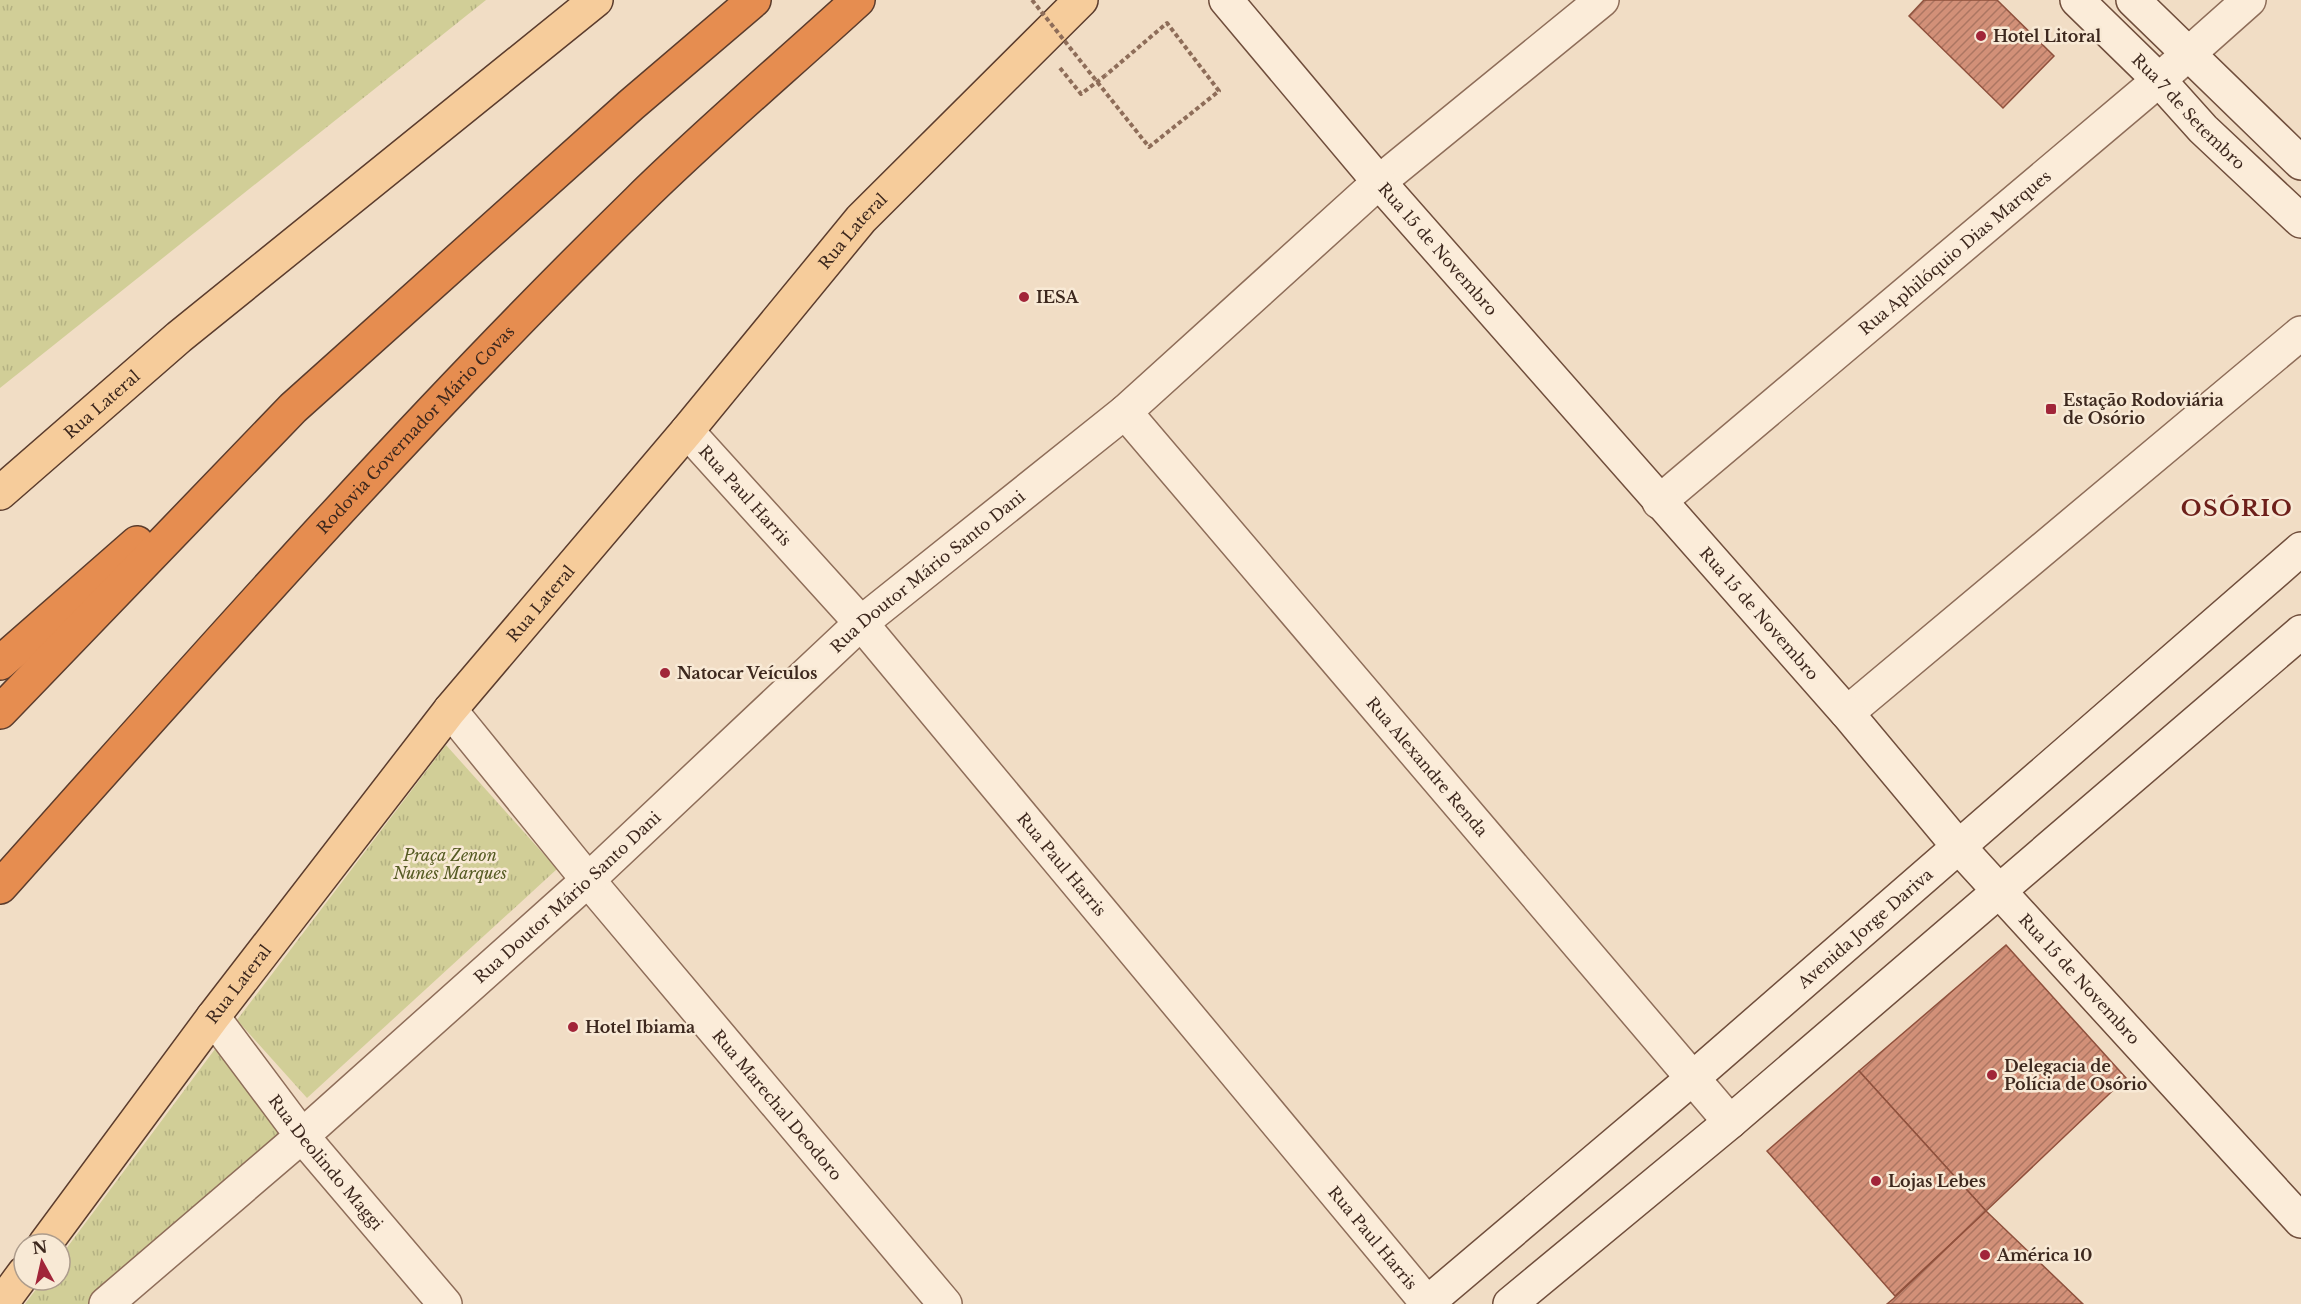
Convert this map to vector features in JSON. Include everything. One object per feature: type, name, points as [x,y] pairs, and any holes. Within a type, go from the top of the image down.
[{"type":"highway","points":[[0,663],[293,408],[631,105],[753,0]]},
{"type":"highway","name":"Rodovia Governador Mário Covas","points":[[0,886],[171,695],[458,385],[639,200],[858,0]]},
{"type":"highway","points":[[0,712],[293,408]]},
{"type":"main road","name":"Rua Lateral","points":[[0,494],[179,337],[596,0]]},
{"type":"main road","name":"Rua Lateral","points":[[54,1232],[213,1017],[450,710],[687,431],[861,219],[1081,0]]},
{"type":"main road","points":[[1,1304],[12,1289]]},
{"type":"street","name":"Rua 15 de Novembro","points":[[1226,0],[1379,182],[1847,713],[1958,846],[2301,1221]]},
{"type":"street","name":"Rua Doutor Mário Santo Dani","points":[[106,1304],[302,1136],[588,880],[861,623],[1125,412],[1379,182],[1602,0]]},
{"type":"street","name":"Rua 7 de Setembro","points":[[2077,0],[2159,80],[2203,129],[2301,221]]},
{"type":"street","points":[[2133,0],[2301,163]]},
{"type":"street","name":"Rua Aphilóquio Dias Marques","points":[[1659,502],[2159,80],[2249,0]]},
{"type":"street","points":[[1847,713],[2301,333]]},
{"type":"street","name":"Rua Alexandre Renda","points":[[1125,412],[1730,1122]]},
{"type":"street","name":"Rua Paul Harris","points":[[687,431],[861,623],[1427,1304]]},
{"type":"street","name":"Avenida Jorge Dariva","points":[[1427,1304],[1694,1077],[2301,549]]},
{"type":"street","points":[[1510,1304],[1730,1122],[2301,632]]},
{"type":"street","name":"Rua Marechal Deodoro","points":[[450,710],[588,880],[945,1304]]},
{"type":"street","name":"Rua Deolindo Maggi","points":[[213,1017],[302,1136],[445,1304]]},
{"type":"path","points":[[1032,0],[1149,147],[1219,91],[1167,23],[1106,75],[1081,94],[1038,42]]},
{"type":"green space","points":[[0,0],[486,0],[0,388]]},
{"type":"green space","name":"Praça Zenon Nunes Marques","points":[[446,745],[557,869],[307,1098],[237,1020]]},
{"type":"green space","points":[[218,1045],[288,1131],[90,1304],[25,1304],[34,1292],[72,1292],[72,1241]]},
{"type":"building","name":"Hotel Litoral","points":[[1924,0],[1997,0],[2054,56],[2003,108],[1909,16]]},
{"type":"building","name":"Delegacia de Polícia de Osório","points":[[2006,945],[2126,1078],[1986,1211],[1859,1071]]},
{"type":"building","name":"Lojas Lebes","points":[[1859,1071],[1986,1211],[1895,1296],[1767,1151]]},
{"type":"building","name":"América 10","points":[[1986,1211],[2083,1304],[1887,1304],[1893,1299]]},
{"type":"place","name":"Hotel Litoral","points":[[1981,36]]},
{"type":"place","name":"IESA","points":[[1024,297]]},
{"type":"place","name":"Estação Rodoviária de Osório","points":[[2051,409]]},
{"type":"place","name":"Natocar Veículos","points":[[665,673]]},
{"type":"place","name":"Hotel Ibiama","points":[[573,1027]]},
{"type":"place","name":"Delegacia de Polícia de Osório","points":[[1992,1075]]},
{"type":"place","name":"Lojas Lebes","points":[[1876,1181]]},
{"type":"place","name":"América 10","points":[[1985,1255]]},
{"type":"district","name":"OSÓRIO","points":[[2237,508]]}]
